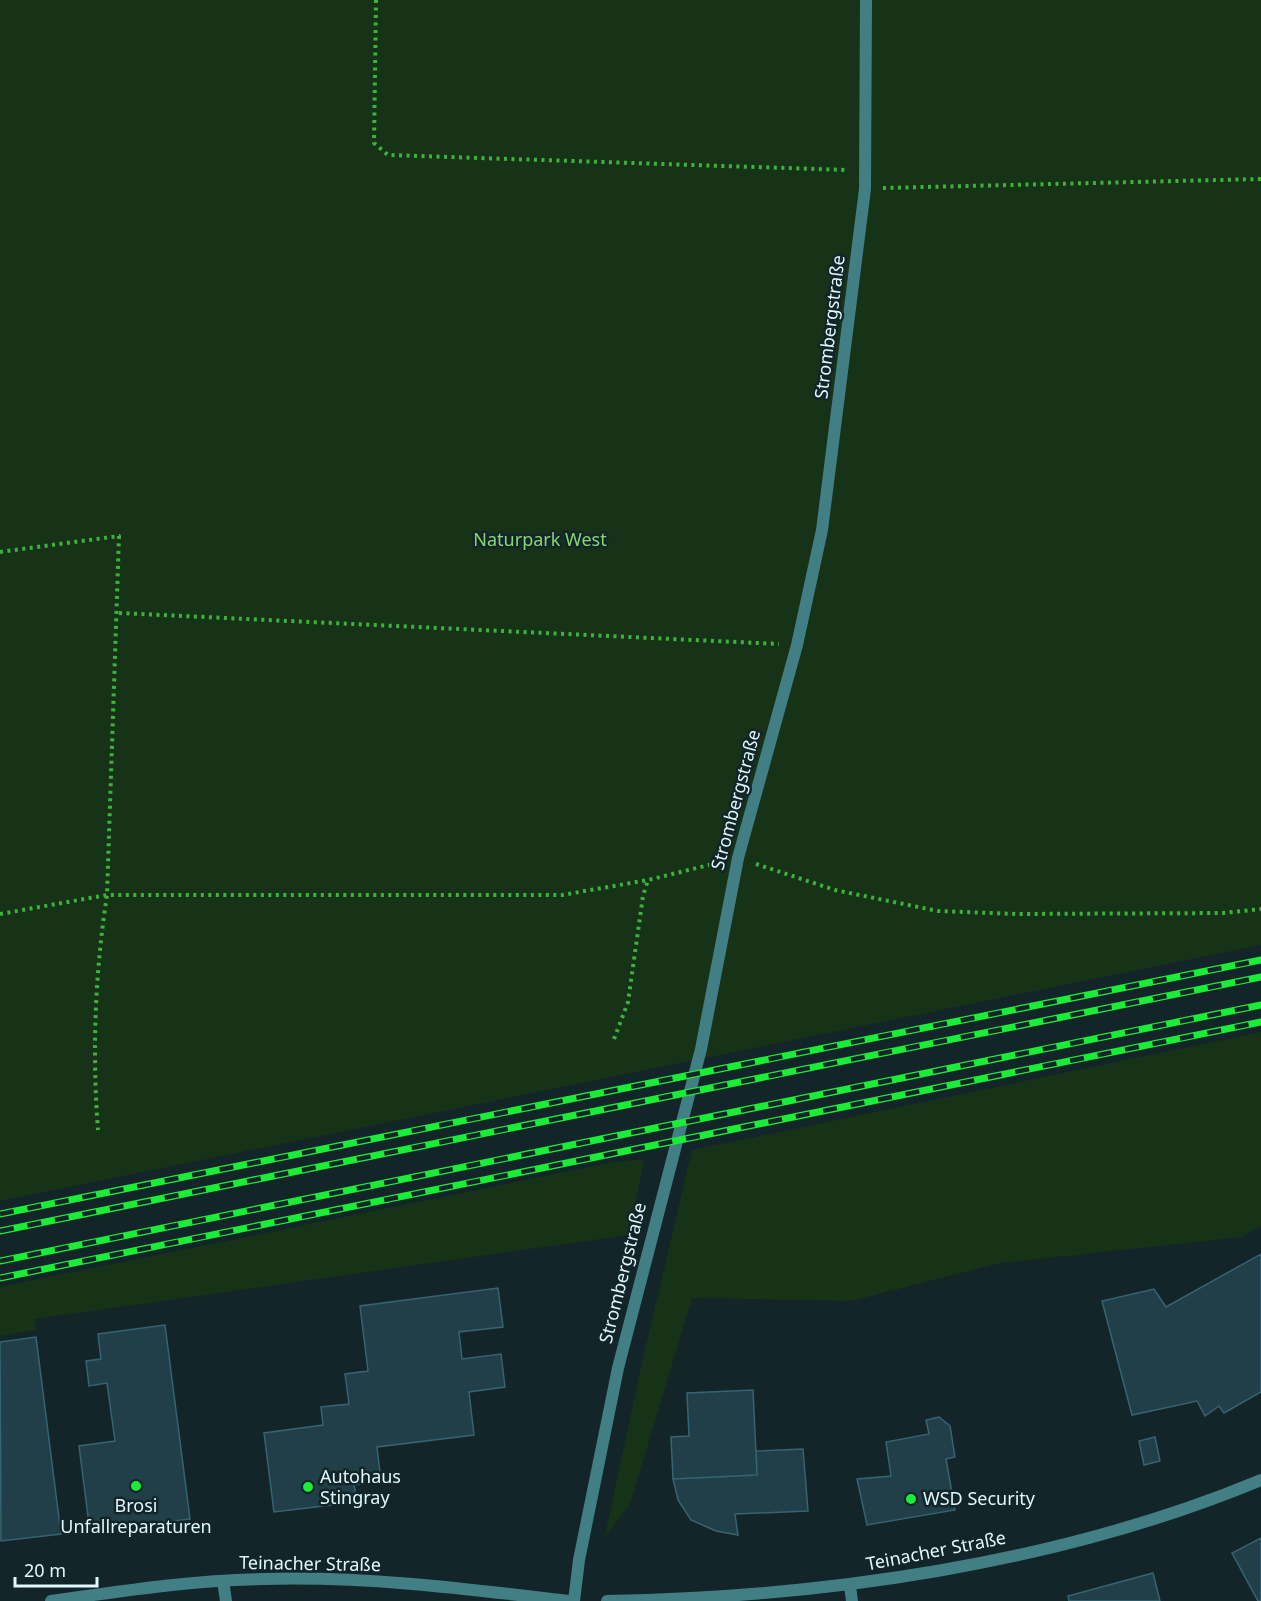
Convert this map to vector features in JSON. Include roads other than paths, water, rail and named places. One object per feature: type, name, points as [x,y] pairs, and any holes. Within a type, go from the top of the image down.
[{"type":"street","name":"Strombergstraße","points":[[574,1601],[579,1560],[618,1368],[701,1048],[738,858],[797,645],[822,530],[865,189],[866,0]]},
{"type":"street","name":"Teinacher Straße","points":[[607,1601],[700,1599],[850,1586],[1026,1552],[1128,1526],[1226,1495],[1261,1480]]},
{"type":"street","name":"Teinacher Straße","points":[[51,1601],[163,1585],[264,1579],[364,1580],[569,1601]]},
{"type":"street","points":[[223,1581],[226,1601]]},
{"type":"street","points":[[850,1586],[852,1601]]},
{"type":"railway","points":[[0,1214],[1261,960]]},
{"type":"railway","points":[[0,1231],[1261,977]]},
{"type":"railway","points":[[0,1261],[1261,1005]]},
{"type":"railway","points":[[0,1278],[1261,1022]]},
{"type":"place","name":"Brosi Unfallreparaturen","points":[[136,1486]]},
{"type":"place","name":"Autohaus Stingray","points":[[308,1487]]},
{"type":"place","name":"WSD Security","points":[[911,1499]]},
{"type":"park label","name":"Naturpark West","points":[[540,540]]}]
